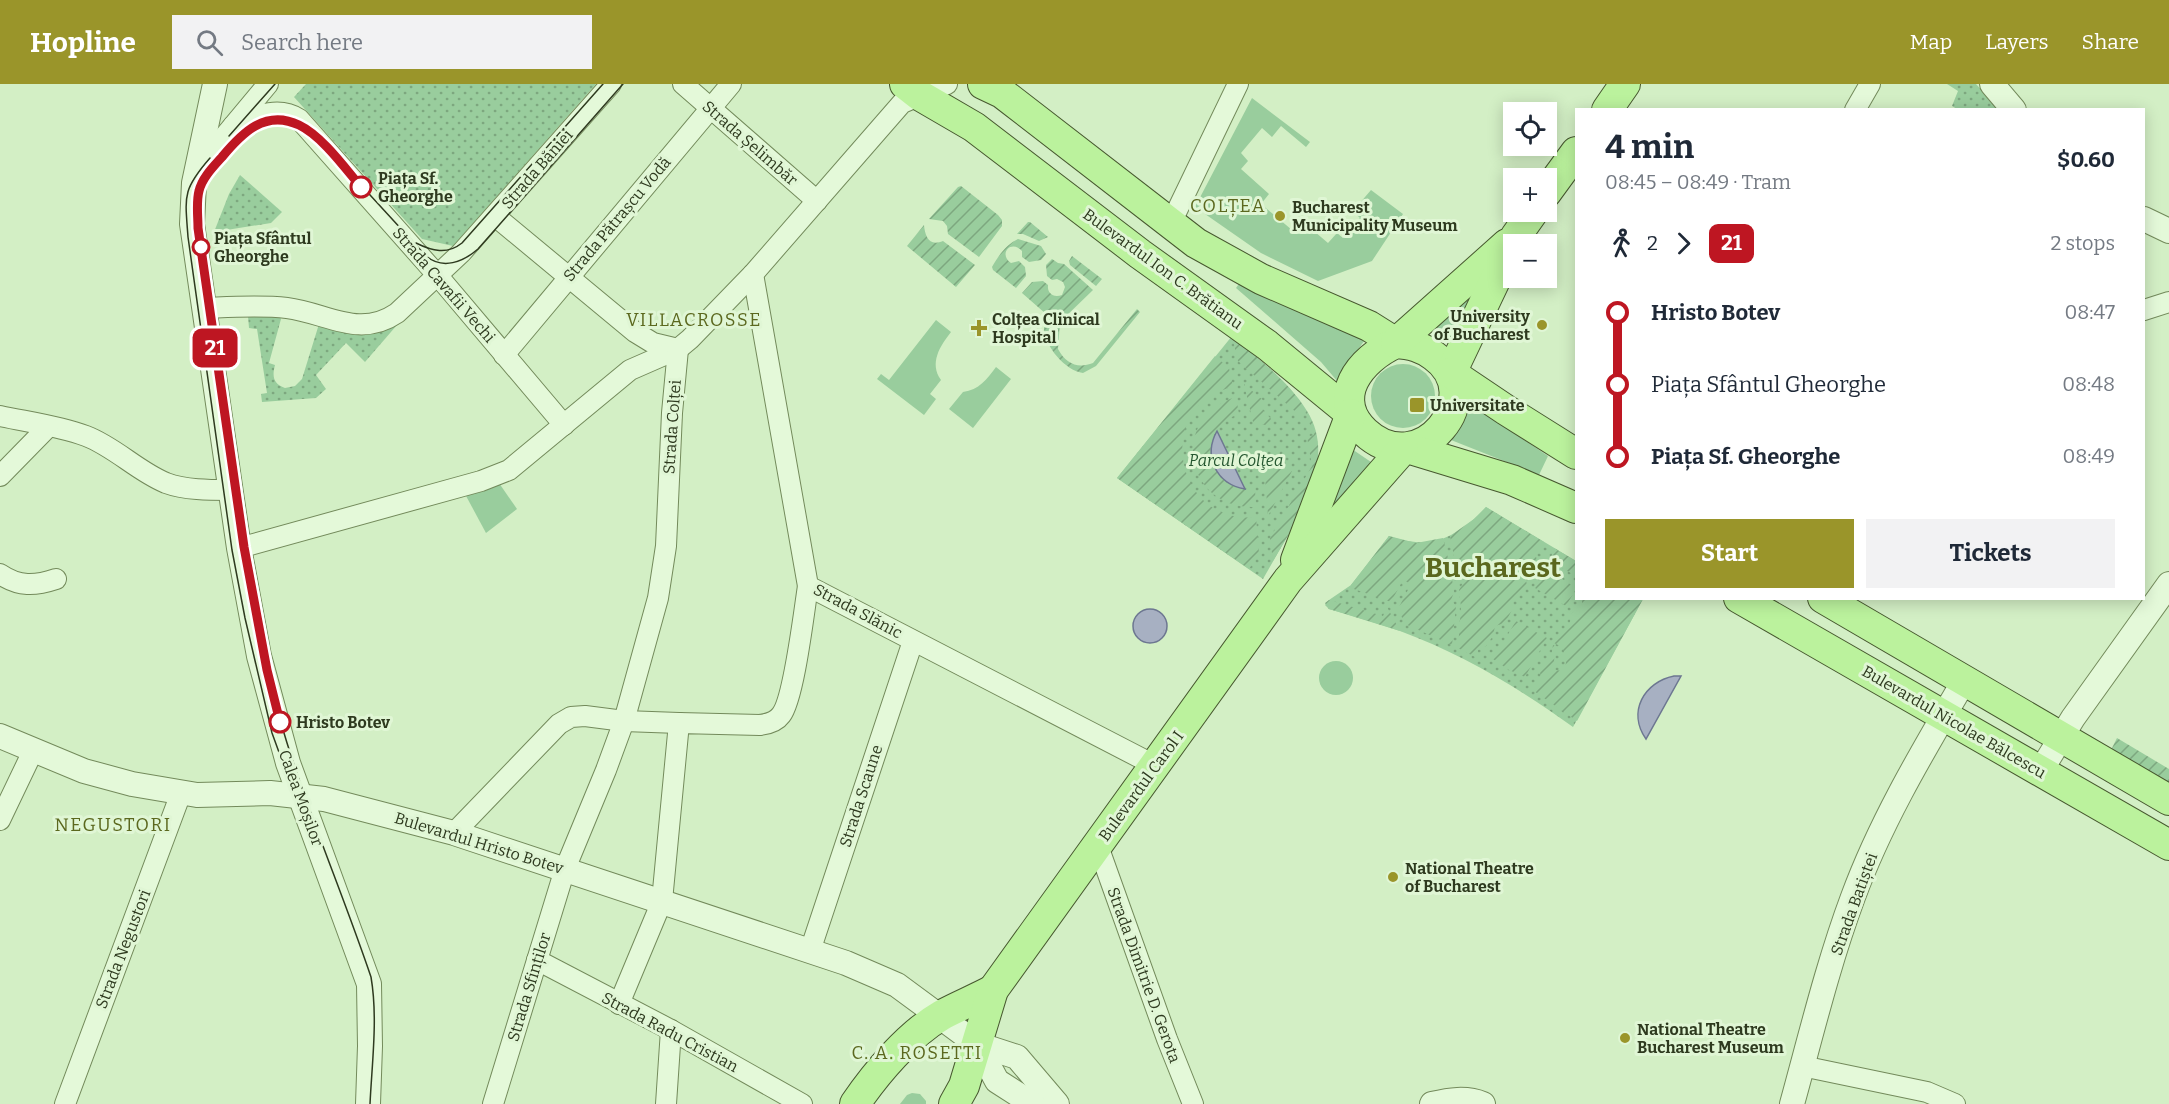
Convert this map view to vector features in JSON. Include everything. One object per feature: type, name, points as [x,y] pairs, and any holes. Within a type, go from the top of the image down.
[{"type":"main road","points":[[1608,108],[1625,84]]},
{"type":"main road","name":"Bulevardul Ion C. Brătianu","points":[[930,87],[974,127],[1122,240],[1267,345],[1351,414]]},
{"type":"main road","points":[[993,87],[1196,243],[1288,292],[1369,326],[1396,343],[1414,345],[1428,351],[1451,373],[1575,453]]},
{"type":"main road","points":[[1557,178],[1575,153]]},
{"type":"main road","points":[[1503,248],[1396,343],[1371,357],[1358,372],[1350,393],[1351,414],[1371,437],[1387,446],[1405,448],[1512,480],[1575,508]]},
{"type":"main road","points":[[1405,448],[1420,445],[1433,437],[1450,414],[1454,402],[1451,373],[1503,263]]},
{"type":"main road","name":"Bulevardul Carol I","points":[[1288,580],[1351,414]]},
{"type":"main road","name":"Bulevardul Carol I","points":[[993,990],[1288,580],[1405,448]]},
{"type":"main road","name":"Bulevardul Nicolae Bălcescu","points":[[1742,600],[2169,845]]},
{"type":"main road","points":[[1826,600],[2169,800]]},
{"type":"main road","points":[[855,1104],[890,1061],[918,1034],[941,1016],[993,990]]},
{"type":"main road","points":[[954,1104],[964,1086],[993,990]]},
{"type":"street","name":"Calea Moșilor","points":[[215,84],[193,193],[192,224],[230,489],[258,656],[267,692],[300,796],[369,984],[368,1104]]},
{"type":"street","points":[[198,168],[268,84]]},
{"type":"street","name":"Strada Băniei","points":[[204,308],[288,308],[345,323],[364,325],[387,320],[461,253],[611,84]]},
{"type":"street","name":"Strada Șelimbăr","points":[[683,84],[817,201]]},
{"type":"street","name":"Strada Pătrașcu Vodă","points":[[504,354],[731,84]]},
{"type":"street","points":[[1171,223],[1238,84]]},
{"type":"street","points":[[1856,108],[1870,84]]},
{"type":"street","points":[[1992,84],[2012,108]]},
{"type":"street","points":[[239,548],[496,477],[509,470],[630,370],[678,349],[706,324],[753,274],[902,103],[930,87]]},
{"type":"street","name":"Strada Cavafii Vechi","points":[[234,126],[257,116],[276,112],[292,114],[299,119],[438,276],[564,425]]},
{"type":"street","points":[[495,216],[644,339],[661,346],[678,349]]},
{"type":"street","points":[[2145,219],[2169,231]]},
{"type":"street","points":[[415,250],[428,255],[445,256],[461,253]]},
{"type":"street","name":"Strada Slănic","points":[[753,274],[808,586],[1155,765]]},
{"type":"street","points":[[2145,310],[2168,301]]},
{"type":"street","name":"Strada Colței","points":[[565,869],[624,721],[658,598],[664,568],[672,413],[678,349]]},
{"type":"street","points":[[0,416],[86,436],[164,482],[187,488],[230,489]]},
{"type":"street","points":[[0,476],[48,427]]},
{"type":"street","points":[[0,574],[18,584],[29,585],[56,579]]},
{"type":"street","points":[[2040,772],[2061,738],[2169,584]]},
{"type":"street","points":[[454,833],[559,724],[571,717],[760,725],[768,724],[781,715],[793,676],[808,586]]},
{"type":"street","name":"Strada Scaune","points":[[810,951],[913,640]]},
{"type":"street","name":"Strada Batiștei","points":[[1792,1104],[1842,928],[1856,891],[1900,794],[1964,681]]},
{"type":"street","points":[[619,1004],[662,900],[679,723]]},
{"type":"street","name":"Bulevardul Hristo Botev","points":[[0,736],[111,780],[181,793],[212,796],[270,793],[324,799],[454,833],[662,900],[880,976],[915,996],[978,1044]]},
{"type":"street","points":[[0,820],[33,751]]},
{"type":"street","name":"Strada Negustori","points":[[65,1104],[181,793]]},
{"type":"street","name":"Strada Dimitrie D. Gerota","points":[[1098,846],[1163,1028],[1193,1104]]},
{"type":"street","name":"Strada Sfinților","points":[[493,1104],[565,869]]},
{"type":"street","name":"Strada Radu Cristian","points":[[537,960],[671,1030],[802,1104]]},
{"type":"street","points":[[666,1104],[671,1030]]},
{"type":"street","points":[[978,1044],[997,1081],[1032,1104]]},
{"type":"street","points":[[978,1044],[1017,1057],[1058,1104]]},
{"type":"street","points":[[1802,1066],[1927,1092],[1955,1104]]},
{"type":"street","points":[[1432,1104],[1464,1100],[1483,1104]]},
{"type":"green space","points":[[306,84],[596,84],[453,246],[422,239],[294,97]]},
{"type":"green space","points":[[1947,84],[1976,84],[1998,108],[1955,108],[1952,106],[1958,91]]},
{"type":"green space","points":[[1252,98],[1310,142],[1306,147],[1281,126],[1272,137],[1262,128],[1241,153],[1248,161],[1241,169],[1269,194],[1261,204],[1292,230],[1301,220],[1328,243],[1337,233],[1343,238],[1360,218],[1353,211],[1371,190],[1403,214],[1372,261],[1318,281],[1261,253],[1195,207]]},
{"type":"green space","points":[[240,175],[282,212],[271,223],[214,232],[229,194]]},
{"type":"green space","points":[[961,186],[1002,220],[1002,226],[979,257],[948,234],[947,226],[943,221],[929,219]]},
{"type":"green space","points":[[1028,222],[1048,237],[1039,241],[1023,234],[1017,234]]},
{"type":"green space","points":[[924,225],[925,233],[931,241],[934,243],[943,241],[975,265],[956,287],[907,246]]},
{"type":"green space","points":[[1018,239],[1041,246],[1046,254],[1041,260],[1029,262],[1022,257],[1022,251],[1018,248],[1008,249],[1007,259],[1011,263],[1019,261],[1025,267],[1026,276],[1016,288],[992,267],[1003,251]]},
{"type":"green space","points":[[1072,256],[1102,279],[1096,286],[1070,265],[1069,261]]},
{"type":"green space","points":[[1052,259],[1064,264],[1093,290],[1060,322],[1058,349],[1069,362],[1077,365],[1093,363],[1137,309],[1140,312],[1096,366],[1083,373],[1063,363],[1052,350],[1045,335],[1046,314],[1022,293],[1032,282],[1043,281],[1048,285],[1052,294],[1062,295],[1065,287],[1063,282],[1057,279],[1052,280],[1047,276],[1046,265]]},
{"type":"green space","points":[[1241,281],[1369,334],[1338,382],[1321,362],[1236,288]]},
{"type":"green space","points":[[1478,281],[1458,343],[1430,325]]},
{"type":"green space","points":[[248,316],[279,316],[281,319],[269,363],[275,365],[276,382],[285,388],[295,386],[302,379],[319,324],[397,325],[365,362],[346,343],[316,375],[326,389],[316,398],[262,402],[261,394],[267,393],[257,329],[249,328]]},
{"type":"green space","points":[[936,320],[951,332],[937,355],[936,367],[941,380],[930,394],[936,399],[924,415],[877,379],[881,374],[889,380]]},
{"type":"green space","name":"Parcul Colţea","points":[[1232,336],[1286,384],[1297,398],[1314,428],[1318,446],[1300,514],[1263,579],[1117,478]]},
{"type":"green space","points":[[1232,336],[1272,371],[1300,400],[1315,430],[1318,449],[1311,489],[1293,527],[1273,561],[1270,538],[1312,466],[1307,437],[1314,435],[1305,411],[1298,414],[1238,361]]},
{"type":"green space","points":[[1215,356],[1229,368],[1233,387],[1208,398],[1191,416],[1183,438],[1183,462],[1191,484],[1206,503],[1228,515],[1256,517],[1259,554],[1249,569],[1117,478]]},
{"type":"green space","points":[[1397,364],[1409,364],[1426,373],[1433,384],[1435,396],[1433,408],[1426,419],[1409,428],[1397,428],[1385,423],[1376,414],[1371,402],[1371,390],[1376,378],[1385,369]]},
{"type":"green space","points":[[996,367],[1011,379],[973,428],[949,409],[963,392],[969,391],[986,380]]},
{"type":"green space","points":[[1244,384],[1264,401],[1262,409],[1273,421],[1269,426],[1253,422]]},
{"type":"green space","points":[[1236,397],[1239,414],[1224,422],[1215,433],[1211,446],[1211,459],[1216,471],[1225,482],[1238,488],[1255,489],[1256,507],[1232,504],[1213,494],[1201,479],[1194,461],[1194,441],[1200,423],[1214,408]]},
{"type":"green space","points":[[1471,404],[1548,456],[1539,475],[1451,440]]},
{"type":"green space","points":[[1346,445],[1371,462],[1331,509]]},
{"type":"green space","points":[[1286,451],[1285,468],[1292,471],[1268,516],[1265,477],[1276,468],[1281,454]]},
{"type":"green space","points":[[499,483],[517,509],[486,533],[465,494]]},
{"type":"green space","points":[[1486,507],[1575,560],[1575,600],[1642,600],[1573,727],[1511,686],[1446,650],[1400,631],[1329,609],[1325,605],[1351,585],[1389,536],[1418,542],[1431,542],[1454,534]]},
{"type":"green space","points":[[1486,507],[1544,542],[1535,552],[1537,561],[1533,571],[1525,576],[1527,585],[1521,594],[1513,599],[1513,608],[1505,623],[1495,626],[1493,636],[1486,646],[1478,650],[1477,658],[1458,648],[1461,607],[1459,590],[1463,583],[1458,577],[1450,536],[1474,519]]},
{"type":"green space","points":[[1389,536],[1416,543],[1443,538],[1450,566],[1446,572],[1452,579],[1454,592],[1451,600],[1456,606],[1452,645],[1405,624],[1398,609],[1411,584],[1403,580],[1391,602],[1351,588]]},
{"type":"green space","points":[[1554,548],[1575,560],[1575,575],[1550,561]]},
{"type":"green space","points":[[1545,571],[1561,578],[1575,588],[1575,591],[1566,606],[1535,588]]},
{"type":"green space","points":[[1329,600],[1383,616],[1387,607],[1400,631],[1329,609],[1325,603]]},
{"type":"green space","points":[[1582,600],[1642,600],[1577,721],[1531,689],[1541,682],[1540,672],[1544,663],[1551,658],[1553,645],[1560,648],[1561,652],[1555,652],[1553,670],[1565,671],[1567,653],[1554,643],[1561,631],[1569,627],[1572,614],[1582,606]]},
{"type":"green space","points":[[1516,621],[1547,638],[1525,677],[1493,659]]},
{"type":"green space","points":[[1336,661],[1348,666],[1353,678],[1348,690],[1336,695],[1324,690],[1319,678],[1324,666]]},
{"type":"green space","points":[[2117,738],[2169,769],[2169,792],[2108,756]]},
{"type":"green space","points":[[920,1094],[926,1104],[900,1104],[907,1095]]},
{"type":"water","points":[[1217,431],[1245,489],[1226,481],[1215,468],[1211,450]]},
{"type":"water","points":[[1150,609],[1162,614],[1167,626],[1162,638],[1150,643],[1138,638],[1133,626],[1138,614]]},
{"type":"water","points":[[1674,676],[1681,676],[1646,739],[1638,719],[1642,700],[1654,685]]},
{"type":"tram line","points":[[229,136],[275,84]]},
{"type":"tram line","points":[[416,243],[439,250],[451,249],[462,243],[603,84]]},
{"type":"tram line","points":[[370,1104],[374,1024],[371,977],[291,755],[263,653],[242,535],[201,257],[197,220],[199,190],[214,165],[245,131],[273,120],[292,123],[310,133],[326,147],[426,256],[439,263],[453,263],[466,258],[478,249],[623,84]]},
{"type":"tram line","name":"21","points":[[280,722],[250,585],[236,495],[198,228],[199,192],[210,171],[247,130],[262,122],[276,120],[293,123],[312,134],[361,187]]},
{"type":"tram line","points":[[210,158],[194,178],[187,194],[188,237],[232,550],[245,618],[272,733],[300,810]]},
{"type":"place","name":"Piața Sf. Gheorghe","points":[[361,187]]},
{"type":"place","name":"Bucharest Municipality Museum","points":[[1280,216]]},
{"type":"place","name":"Piața Sfântul Gheorghe","points":[[201,247]]},
{"type":"place","name":"University of Bucharest","points":[[1542,325]]},
{"type":"place","name":"Colțea Clinical Hospital","points":[[979,328]]},
{"type":"place","name":"Universitate","points":[[1417,405]]},
{"type":"place","name":"Hristo Botev","points":[[280,722]]},
{"type":"place","name":"National Theatre of Bucharest","points":[[1393,877]]},
{"type":"place","name":"National Theatre Bucharest Museum","points":[[1625,1038]]},
{"type":"district","name":"COLȚEA","points":[[1228,206]]},
{"type":"district","name":"VILLACROSSE","points":[[694,320]]},
{"type":"district","name":"Bucharest","points":[[1493,567]]},
{"type":"district","name":"NEGUSTORI","points":[[113,825]]},
{"type":"district","name":"C. A. ROSETTI","points":[[917,1053]]}]
